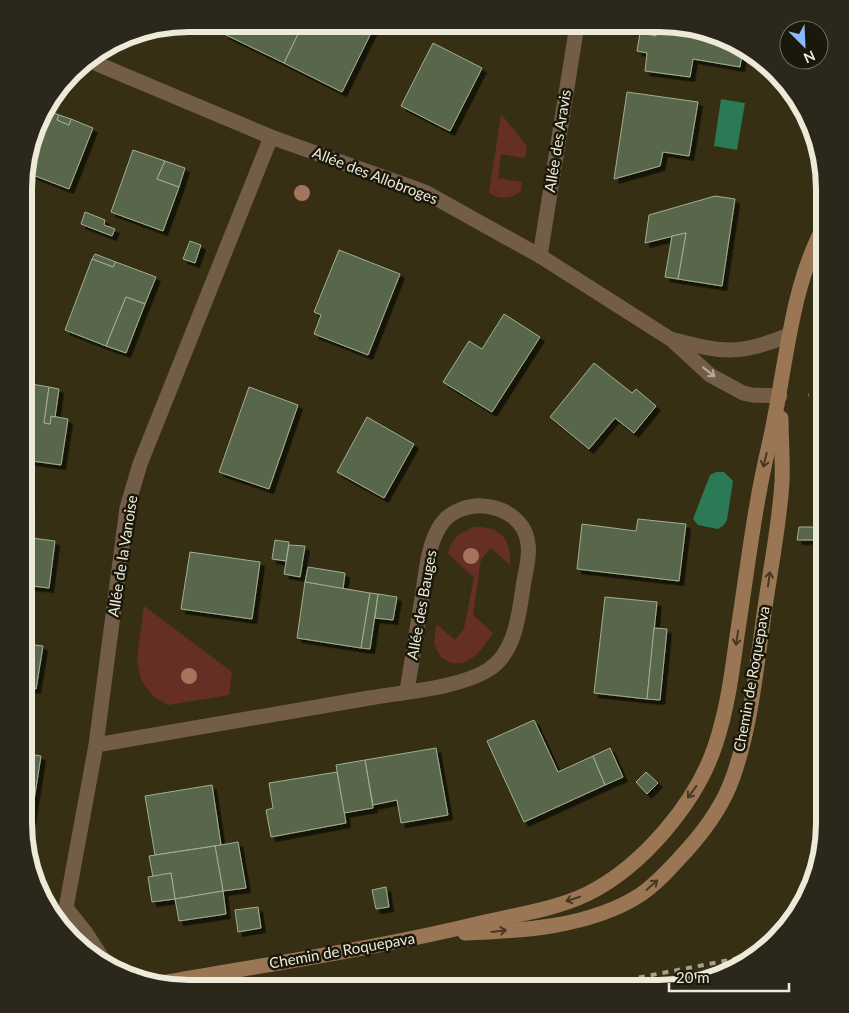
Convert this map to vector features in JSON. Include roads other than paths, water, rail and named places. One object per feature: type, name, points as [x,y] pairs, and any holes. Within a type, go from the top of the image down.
[{"type":"street","name":"Allée des Aravis","points":[[540,256],[576,32]]},
{"type":"street","name":"Allée des Allobroges","points":[[96,63],[271,136],[425,192],[540,256],[672,340],[710,374],[743,393],[780,396]]},
{"type":"street","name":"Allée de la Vanoise","points":[[97,950],[86,933],[62,914],[96,744],[127,508],[140,464],[271,136]]},
{"type":"street","name":"Chemin de Roquepava","points":[[179,980],[433,934],[547,908],[586,895],[618,876],[640,858],[670,823],[701,780],[715,745],[730,687],[761,478],[780,396],[789,335],[802,282],[816,247]]},
{"type":"street","name":"Allée des Allobroges","points":[[672,340],[702,348],[732,352],[762,346],[789,335]]},
{"type":"street","name":"Chemin de Roquepava","points":[[433,934],[490,932],[549,925],[581,919],[613,909],[641,894],[667,872],[694,842],[715,813],[733,779],[743,743],[752,697],[782,482],[780,396]]},
{"type":"street","name":"Allée des Bauges","points":[[96,744],[407,691],[464,681],[478,676],[495,664],[509,644],[517,625],[528,555],[528,543],[518,523],[502,510],[480,505],[467,507],[447,517],[440,526],[429,550],[407,691]]},
{"type":"railway","points":[[626,980],[740,958]]}]
